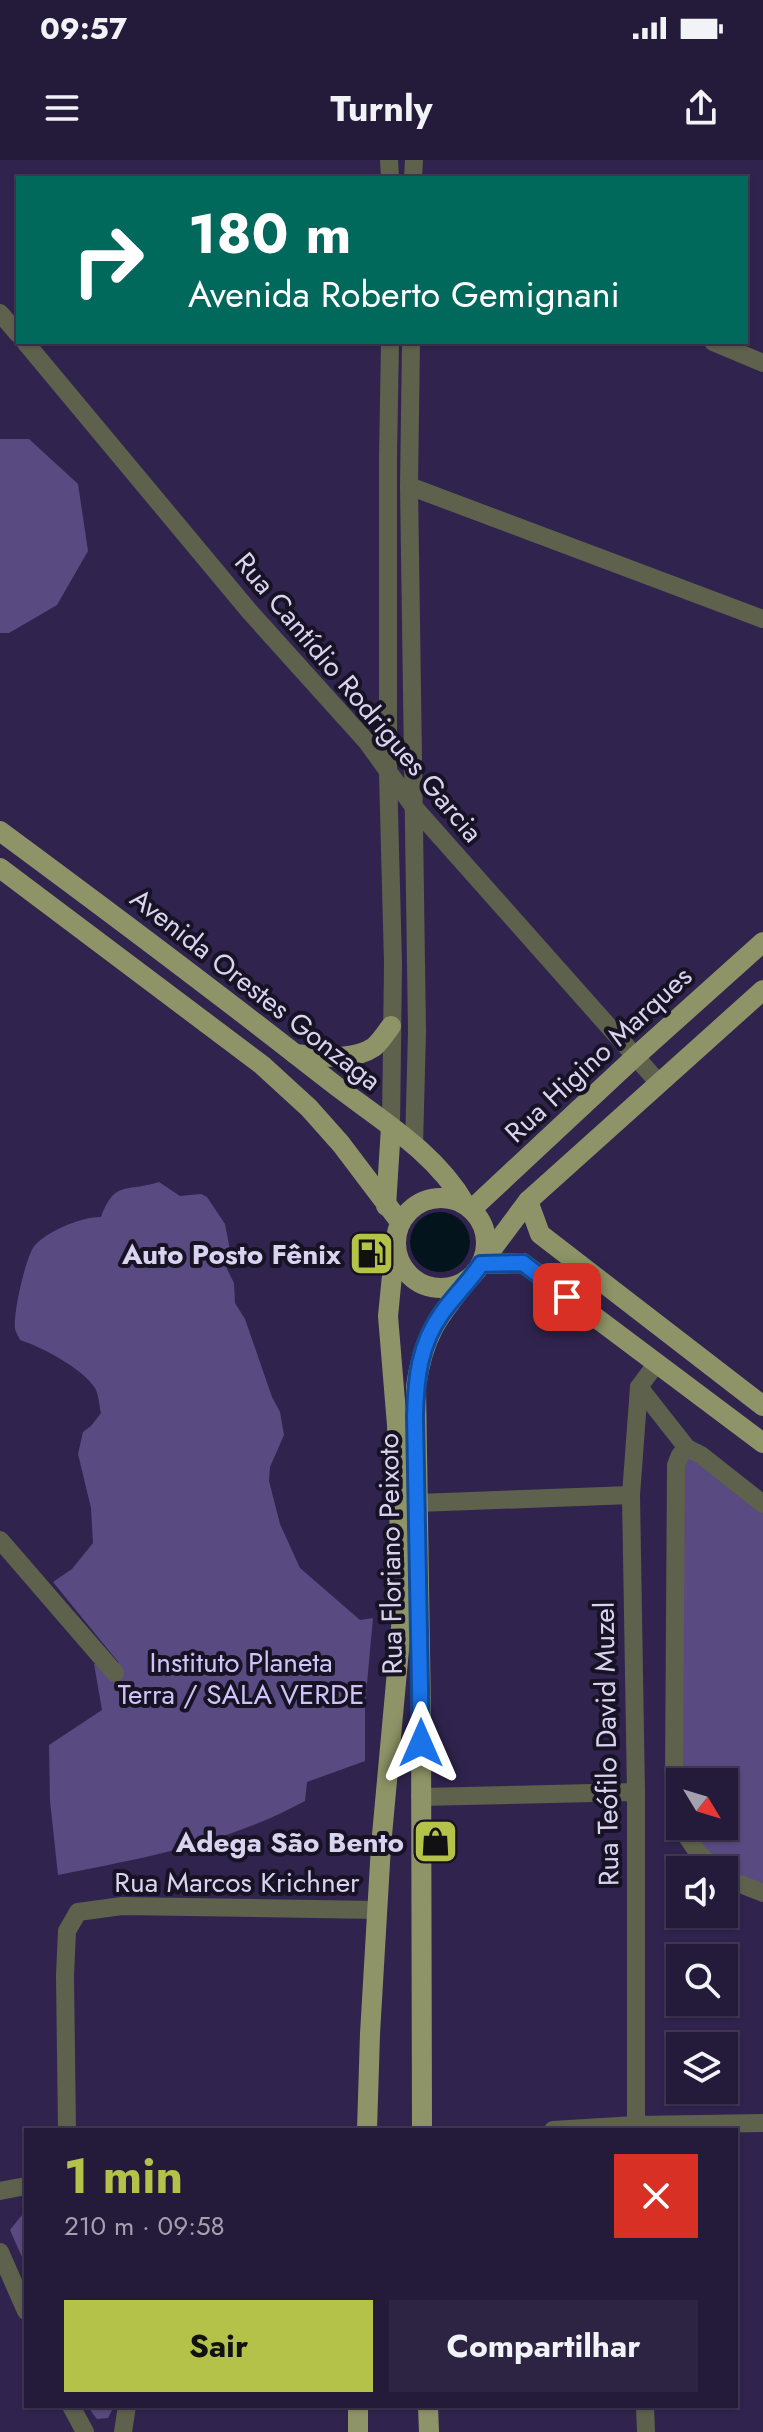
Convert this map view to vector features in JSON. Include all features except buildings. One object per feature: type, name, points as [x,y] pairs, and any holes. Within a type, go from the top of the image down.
[{"type":"main road","name":"Avenida Orestes Gonzaga","points":[[0,831],[391,1127],[448,1178],[468,1206]]},
{"type":"main road","name":"Avenida Orestes Gonzaga","points":[[0,868],[262,1065],[309,1108],[341,1144],[400,1222]]},
{"type":"main road","name":"Rua Higino Marques","points":[[468,1206],[763,942]]},
{"type":"main road","points":[[395,1245],[398,1259],[415,1281],[442,1289],[456,1286],[475,1271],[528,1201],[763,990]]},
{"type":"main road","points":[[295,1054],[344,1057],[356,1054],[374,1047],[391,1026]]},
{"type":"main road","points":[[386,1206],[391,1127]]},
{"type":"main road","points":[[367,2128],[377,1910],[402,1617],[397,1425],[388,1316],[400,1222],[414,1206],[434,1198],[455,1199],[468,1206],[479,1218],[487,1240],[475,1271]]},
{"type":"main road","points":[[528,1201],[540,1234],[763,1406]]},
{"type":"main road","points":[[475,1271],[523,1263],[763,1443]]},
{"type":"main road","name":"Rua Floriano Peixoto","points":[[422,2128],[415,1416],[420,1362],[431,1330],[475,1271]]},
{"type":"main road","points":[[358,2408],[358,2432]]},
{"type":"main road","points":[[428,2408],[429,2432]]},
{"type":"street","points":[[0,313],[16,332]]},
{"type":"street","name":"Rua Cantídio Rodrigues Garcia","points":[[27,344],[250,612],[367,742],[413,806],[658,1082]]},
{"type":"street","points":[[390,344],[388,773],[393,963],[391,1127]]},
{"type":"street","points":[[411,344],[409,486],[417,1031],[414,1146]]},
{"type":"street","points":[[718,344],[763,363]]},
{"type":"street","points":[[409,486],[763,619]]},
{"type":"street","points":[[656,1364],[639,1387],[687,1448],[701,1455],[763,1504]]},
{"type":"street","name":"Rua Teófilo David Muzel","points":[[636,2128],[636,1792],[631,1495],[639,1387]]},
{"type":"street","points":[[674,1768],[676,1465],[687,1448]]},
{"type":"street","points":[[418,1503],[631,1495]]},
{"type":"street","points":[[0,1540],[115,1673]]},
{"type":"street","points":[[420,1797],[636,1792]]},
{"type":"street","points":[[690,1840],[702,1856]]},
{"type":"street","points":[[738,1881],[763,1893]]},
{"type":"street","name":"Rua Marcos Krichner","points":[[67,2128],[67,1931],[78,1912],[122,1906],[377,1910]]},
{"type":"street","points":[[636,2128],[763,2123]]},
{"type":"street","points":[[0,2191],[24,2186]]},
{"type":"street","points":[[0,2252],[24,2306]]},
{"type":"street","points":[[72,2408],[85,2432]]},
{"type":"street","points":[[123,2432],[127,2408]]},
{"type":"street","points":[[645,2408],[646,2432]]},
{"type":"green space","points":[[0,439],[29,439],[78,484],[88,551],[57,605],[9,633],[0,633]]},
{"type":"green space","name":"Instituto Planeta Terra / SALA VERDE","points":[[159,1182],[180,1196],[201,1194],[207,1197],[225,1224],[230,1250],[227,1269],[234,1283],[235,1303],[245,1319],[280,1412],[284,1435],[270,1467],[269,1481],[280,1524],[300,1568],[360,1620],[373,1618],[365,1705],[365,1761],[307,1782],[305,1801],[246,1828],[184,1847],[58,1875],[50,1801],[49,1745],[102,1710],[94,1664],[119,1663],[53,1582],[72,1569],[93,1543],[91,1508],[78,1454],[83,1432],[101,1413],[95,1388],[89,1380],[50,1353],[20,1340],[15,1329],[16,1311],[27,1264],[38,1242],[64,1226],[101,1217],[112,1197],[123,1189]]},
{"type":"green space","points":[[688,1450],[763,1504],[763,1892],[738,1882],[738,1856],[710,1856],[695,1840],[738,1840],[738,1768],[680,1768],[682,1455]]},
{"type":"green space","points":[[24,2212],[24,2262],[10,2230]]},
{"type":"green space","points":[[89,2408],[113,2408],[108,2418],[97,2419]]},
{"type":"water","points":[[440,1212],[461,1221],[470,1242],[461,1263],[440,1272],[419,1263],[410,1242],[419,1221]]},
{"type":"place","name":"Auto Posto Fênix","points":[[372,1254]]},
{"type":"place","name":"Adega São Bento","points":[[435,1842]]},
{"type":"route","points":[[421,1743],[415,1416],[423,1347],[442,1313],[481,1264],[523,1263],[567,1297]]}]
